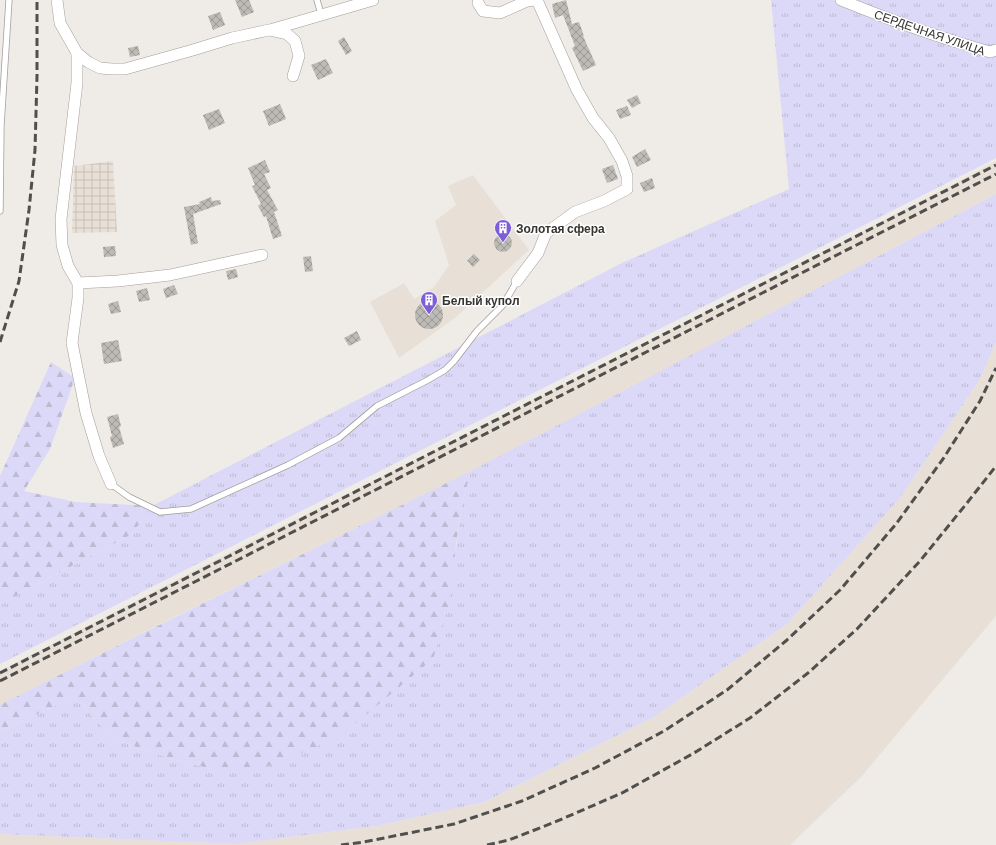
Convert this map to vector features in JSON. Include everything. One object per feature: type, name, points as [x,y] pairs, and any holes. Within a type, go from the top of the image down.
[{"type":"street","points":[[57,0],[60,23],[77,53],[88,62],[100,68],[112,70],[125,70],[232,38],[269,30],[373,0]]},
{"type":"street","points":[[478,3],[482,11],[500,13],[527,1],[534,0]]},
{"type":"street","points":[[518,281],[538,253],[546,233],[575,212],[604,201],[628,189],[627,176],[622,161],[609,138],[592,118],[577,90],[537,0]]},
{"type":"street","name":"СЕРДЕЧНАЯ УЛИЦА","points":[[841,0],[890,20],[965,45],[990,52],[996,50]]},
{"type":"street","points":[[269,30],[286,34],[295,41],[299,56],[293,76]]},
{"type":"street","points":[[77,53],[77,82],[61,219],[62,245],[68,266],[78,283],[78,298],[72,343],[86,413],[111,484]]},
{"type":"street","points":[[78,283],[118,281],[170,275],[262,255]]},
{"type":"lane","points":[[0,211],[1,125],[9,0]]},
{"type":"lane","points":[[317,0],[321,14]]},
{"type":"lane","points":[[111,484],[129,497],[160,512],[191,509],[288,465],[339,438],[377,406],[445,370],[454,361],[476,331],[503,305],[518,281]]},
{"type":"shaded area","points":[[113,161],[117,232],[72,233],[74,166]]},
{"type":"shaded area","points":[[996,161],[996,194],[472,471],[146,631],[0,706],[0,671],[252,541],[452,442]]},
{"type":"shaded area","points":[[473,175],[529,250],[455,318],[399,358],[370,302],[404,283],[414,299],[434,287],[449,265],[435,221],[456,205],[448,186]]},
{"type":"shaded area","points":[[996,342],[996,616],[861,777],[790,845],[0,845],[0,834],[236,844],[376,826],[484,802],[654,717],[787,624],[900,498],[980,379]]},
{"type":"green space","points":[[771,0],[996,0],[996,158],[0,664],[0,604],[132,534],[152,506],[622,263],[789,189]]},
{"type":"green space","points":[[996,194],[996,342],[980,379],[900,498],[787,624],[654,717],[484,802],[376,826],[236,844],[0,834],[0,731],[75,697],[113,739],[172,759],[220,771],[456,550],[461,507],[471,471]]},
{"type":"green space","points":[[51,362],[75,378],[50,449],[24,491],[76,502],[152,506],[132,534],[0,604],[0,476]]},
{"type":"green space","points":[[471,471],[461,507],[448,608],[433,659],[338,738],[271,765],[220,771],[172,759],[113,739],[75,697],[0,731],[0,705]]},
{"type":"building","points":[[235,0],[249,0],[254,12],[242,17]]},
{"type":"building","points":[[566,0],[572,24],[579,22],[583,36],[596,65],[583,71],[572,48],[575,46],[563,15],[555,18],[552,4]]},
{"type":"building","points":[[220,12],[225,25],[213,30],[208,16]]},
{"type":"building","points":[[344,37],[352,51],[346,55],[338,41]]},
{"type":"building","points":[[138,46],[140,55],[130,57],[128,48]]},
{"type":"building","points":[[326,59],[333,73],[318,80],[311,65]]},
{"type":"building","points":[[637,95],[641,103],[632,108],[627,100]]},
{"type":"building","points":[[280,104],[286,119],[269,126],[263,111]]},
{"type":"building","points":[[627,106],[631,115],[620,119],[616,110]]},
{"type":"building","points":[[219,109],[225,123],[209,130],[203,115]]},
{"type":"building","points":[[645,149],[651,160],[637,167],[632,157]]},
{"type":"building","points":[[265,160],[270,172],[264,174],[271,188],[267,190],[278,210],[274,212],[282,236],[273,239],[266,216],[264,217],[258,206],[261,204],[252,186],[255,185],[248,168]]},
{"type":"building","points":[[613,165],[618,179],[607,183],[602,169]]},
{"type":"building","points":[[652,178],[655,188],[644,192],[640,183]]},
{"type":"building","points":[[211,197],[212,201],[220,200],[221,204],[193,214],[198,243],[191,245],[184,207],[200,204],[199,202]]},
{"type":"building","name":"Золотая сфера","points":[[503,234],[510,236],[512,243],[510,250],[503,252],[496,250],[494,243],[496,236]]},
{"type":"building","points":[[115,246],[116,256],[104,257],[103,247]]},
{"type":"building","points":[[474,254],[480,260],[473,267],[467,261]]},
{"type":"building","points":[[311,256],[313,271],[305,272],[303,257]]},
{"type":"building","points":[[236,269],[238,277],[228,280],[226,271]]},
{"type":"building","points":[[174,285],[178,294],[166,298],[163,289]]},
{"type":"building","points":[[147,288],[150,300],[139,302],[136,291]]},
{"type":"building","points":[[118,301],[121,312],[111,314],[108,304]]},
{"type":"building","name":"Белый купол","points":[[429,301],[439,305],[443,315],[439,325],[429,329],[419,325],[415,315],[419,305]]},
{"type":"building","points":[[357,331],[361,340],[349,346],[344,338]]},
{"type":"building","points":[[118,340],[122,361],[104,364],[101,343]]},
{"type":"building","points":[[118,414],[121,426],[119,427],[124,444],[113,448],[110,437],[112,436],[107,417]]},
{"type":"railway","points":[[0,342],[19,281],[29,210],[35,150],[37,0]]},
{"type":"railway","points":[[0,673],[996,165]]},
{"type":"railway","points":[[0,681],[996,174]]},
{"type":"railway","points":[[341,845],[364,842],[454,824],[522,801],[595,768],[664,731],[727,690],[787,640],[840,590],[896,524],[943,459],[980,401],[996,368]]},
{"type":"railway","points":[[487,845],[509,840],[622,793],[694,753],[750,718],[808,673],[857,629],[920,561],[996,466]]},
{"type":"place","name":"Золотая сфера","points":[[503,243]]},
{"type":"place","name":"Белый купол","points":[[429,315]]}]
